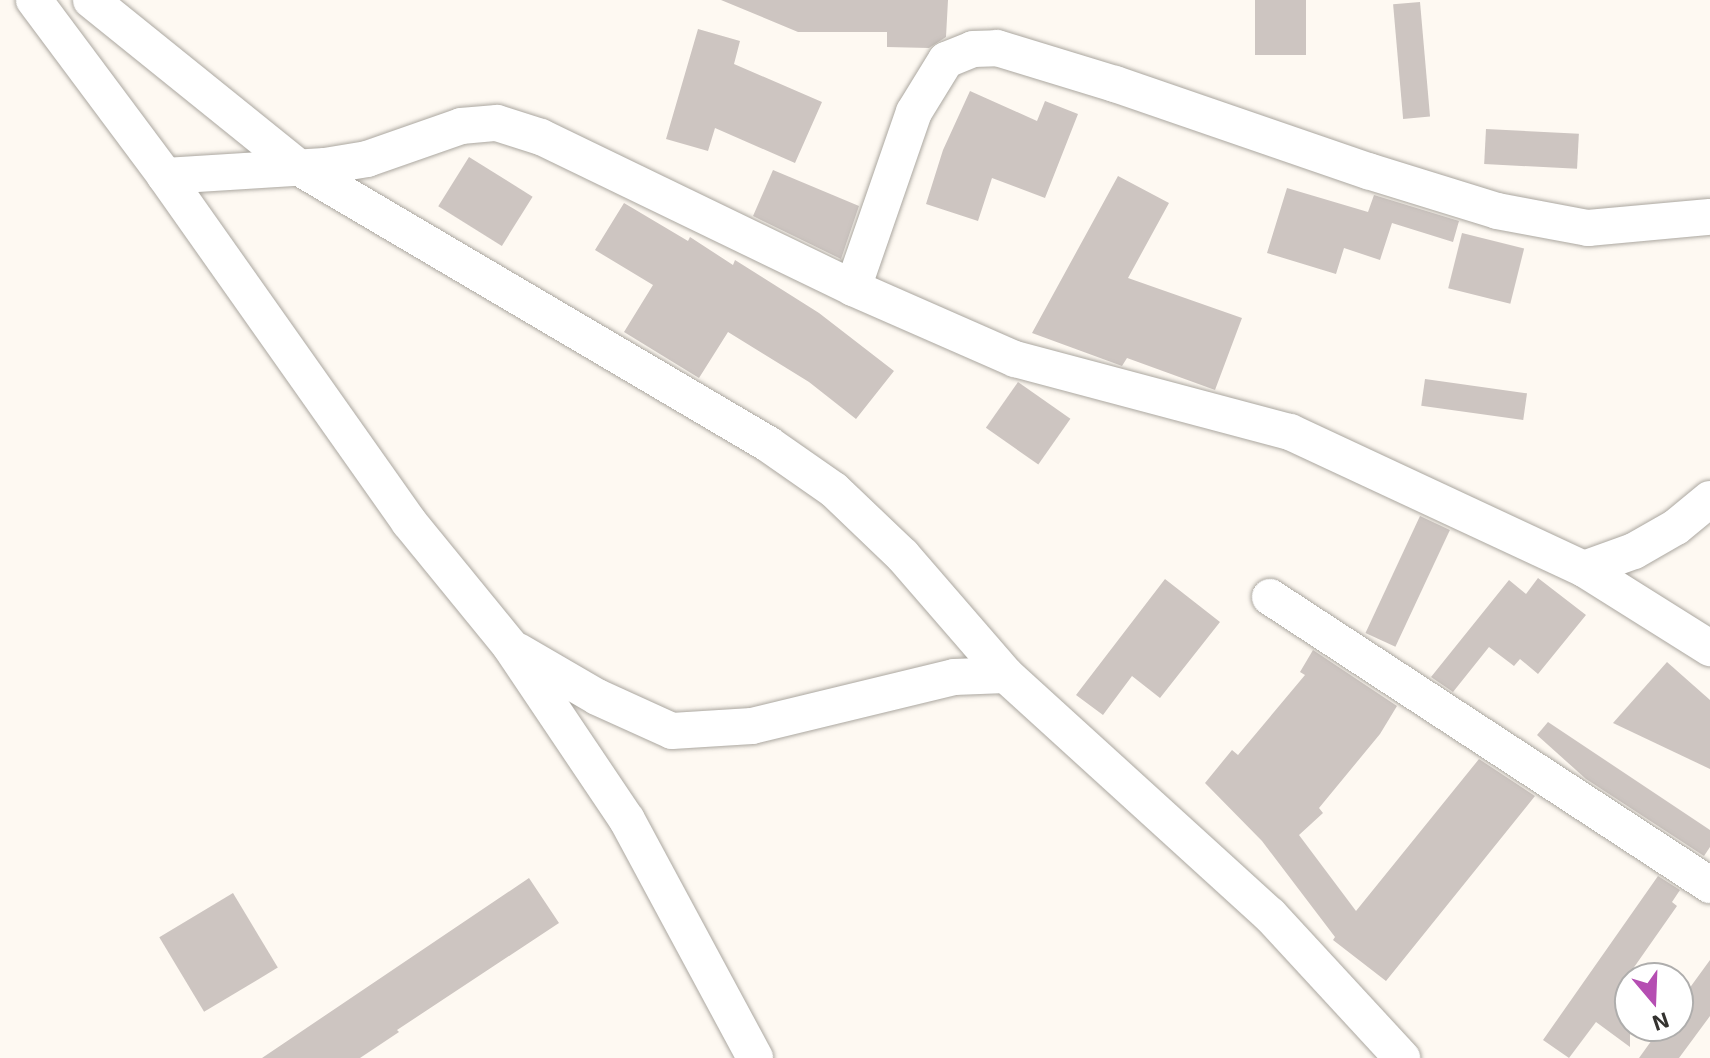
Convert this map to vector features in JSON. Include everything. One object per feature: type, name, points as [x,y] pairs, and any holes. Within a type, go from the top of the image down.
[{"type":"street","points":[[34,0],[165,176],[409,522],[510,646],[627,820],[755,1058]]},
{"type":"street","points":[[91,0],[298,167],[768,444],[834,490],[903,556],[1006,675],[1270,915],[1402,1058]]},
{"type":"street","points":[[853,288],[914,112],[946,60],[973,49],[997,48],[1101,79],[1368,171],[1497,211],[1588,228],[1710,217]]},
{"type":"street","points":[[165,176],[367,159],[461,126],[497,123],[541,137],[853,288],[1015,359],[1290,432],[1584,569],[1710,648]]},
{"type":"street","points":[[1584,569],[1644,545],[1676,527],[1710,499]]},
{"type":"street","points":[[1270,597],[1710,885]]},
{"type":"street","points":[[510,646],[597,697],[672,731],[752,726],[954,677],[1006,675]]},
{"type":"building","points":[[721,0],[948,0],[946,37],[929,48],[887,47],[887,32],[798,32]]},
{"type":"building","points":[[1255,0],[1306,0],[1306,55],[1255,55]]},
{"type":"building","points":[[1420,2],[1430,117],[1403,119],[1393,4]]},
{"type":"building","points":[[698,29],[740,41],[734,64],[822,102],[795,163],[715,128],[708,151],[666,139]]},
{"type":"building","points":[[970,91],[1037,121],[1045,101],[1078,114],[1045,198],[992,178],[978,221],[926,204],[943,150]]},
{"type":"building","points":[[1486,129],[1579,134],[1577,169],[1484,164]]},
{"type":"building","points":[[469,157],[533,197],[502,246],[438,206]]},
{"type":"building","points":[[773,170],[859,206],[841,259],[753,216]]},
{"type":"building","points":[[1118,176],[1169,203],[1128,278],[1242,318],[1215,390],[1127,358],[1122,366],[1032,333]]},
{"type":"building","points":[[1287,188],[1368,212],[1374,195],[1459,221],[1453,242],[1392,223],[1380,260],[1344,248],[1336,274],[1267,253]]},
{"type":"building","points":[[624,203],[688,241],[690,237],[733,265],[735,260],[819,313],[894,371],[856,419],[809,382],[728,332],[699,378],[624,332],[653,285],[595,250]]},
{"type":"building","points":[[1462,233],[1524,248],[1510,304],[1448,288]]},
{"type":"building","points":[[1425,379],[1527,393],[1523,420],[1421,406]]},
{"type":"building","points":[[1018,382],[1070,419],[1038,465],[986,428]]},
{"type":"building","points":[[1420,516],[1450,530],[1395,647],[1365,633]]},
{"type":"building","points":[[1538,578],[1586,615],[1538,674],[1520,659],[1514,666],[1489,647],[1453,692],[1431,677],[1509,580],[1526,594]]},
{"type":"building","points":[[1165,579],[1220,622],[1160,698],[1132,676],[1103,715],[1076,695]]},
{"type":"building","points":[[1313,650],[1397,706],[1380,734],[1319,808],[1323,813],[1299,835],[1356,911],[1479,759],[1535,796],[1386,981],[1333,940],[1335,937],[1262,841],[1205,783],[1232,750],[1238,755],[1305,675],[1300,672]]},
{"type":"building","points":[[1667,662],[1710,700],[1710,769],[1613,723]]},
{"type":"building","points":[[1548,722],[1710,830],[1710,847],[1704,856],[1586,779],[1537,735]]},
{"type":"building","points":[[1658,876],[1680,890],[1672,902],[1677,906],[1638,962],[1614,962],[1614,1035],[1596,1022],[1569,1058],[1543,1040]]},
{"type":"building","points":[[529,878],[559,923],[397,1030],[399,1032],[360,1058],[262,1058]]},
{"type":"building","points":[[233,893],[278,968],[204,1012],[159,937]]},
{"type":"building","points":[[1710,960],[1710,1016],[1694,1038],[1694,982]]},
{"type":"building","points":[[1650,1042],[1691,1042],[1679,1058],[1639,1058]]}]
